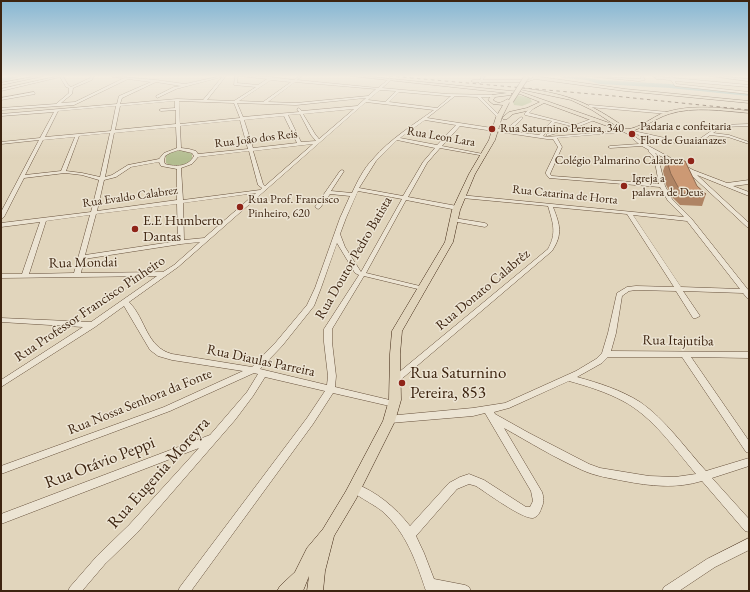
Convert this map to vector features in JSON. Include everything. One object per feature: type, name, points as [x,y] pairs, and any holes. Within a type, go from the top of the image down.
[{"type":"main road","points":[[496,131],[499,117],[508,104]]},
{"type":"main road","points":[[505,118],[509,104]]},
{"type":"main road","points":[[513,104],[515,106],[526,106],[531,104]]},
{"type":"main road","points":[[296,591],[318,544],[328,533],[354,488],[390,419],[394,404],[397,331],[451,238],[457,208],[472,174],[505,118],[511,113],[540,104]]},
{"type":"main road","points":[[548,104],[627,131],[668,113],[697,110],[749,112]]},
{"type":"main road","points":[[585,104],[627,131]]},
{"type":"main road","points":[[315,591],[317,571],[328,533]]},
{"type":"main road","points":[[285,591],[302,576]]},
{"type":"street","points":[[1,109],[65,104]]},
{"type":"street","points":[[1,217],[41,139],[59,110],[75,104]]},
{"type":"street","points":[[1,115],[135,104]]},
{"type":"street","points":[[177,104],[179,149]]},
{"type":"street","points":[[236,104],[242,119],[263,189]]},
{"type":"street","points":[[284,104],[300,104]]},
{"type":"street","points":[[296,104],[318,142]]},
{"type":"street","name":"Rua Professor Francisco Pinheiro","points":[[1,384],[92,325],[166,274],[362,104]]},
{"type":"street","points":[[391,104],[438,109]]},
{"type":"street","name":"Rua Nossa Senhora da Fonte","points":[[1,470],[168,409],[258,372],[310,306],[353,195],[374,160],[396,139],[444,104]]},
{"type":"street","points":[[486,104],[499,117]]},
{"type":"street","points":[[77,274],[102,179],[119,105]]},
{"type":"street","points":[[590,106],[668,113]]},
{"type":"street","points":[[1,143],[358,107]]},
{"type":"street","points":[[533,107],[525,113],[529,116],[576,126]]},
{"type":"street","points":[[161,111],[177,109]]},
{"type":"street","points":[[285,114],[300,144]]},
{"type":"street","points":[[507,131],[521,118]]},
{"type":"street","points":[[424,119],[541,137],[555,138],[627,131],[683,143],[700,141],[721,126],[749,125]]},
{"type":"street","points":[[541,137],[595,119]]},
{"type":"street","points":[[541,137],[554,121]]},
{"type":"street","name":"Rua Doutor Pedro Batista","points":[[184,591],[310,421],[329,389],[332,380],[328,329],[362,275],[425,162],[458,125]]},
{"type":"street","points":[[627,131],[656,157],[662,186],[670,200],[689,219],[747,293]]},
{"type":"street","points":[[709,134],[732,137],[749,143]]},
{"type":"street","points":[[63,172],[77,136]]},
{"type":"street","points":[[555,138],[560,147],[548,172],[551,177],[662,186]]},
{"type":"street","name":"Rua Leon Lara","points":[[396,139],[483,155]]},
{"type":"street","name":"Rua João dos Reis","points":[[196,156],[318,142]]},
{"type":"street","points":[[610,147],[645,146],[691,171],[749,194]]},
{"type":"street","points":[[22,176],[63,172],[78,173],[102,179],[114,176],[130,166],[161,160],[165,154],[179,149],[191,150],[196,156],[191,163],[179,168],[163,165],[161,160]]},
{"type":"street","points":[[656,157],[663,156]]},
{"type":"street","points":[[179,168],[181,242]]},
{"type":"street","points":[[318,207],[342,171]]},
{"type":"street","points":[[691,171],[693,175],[749,226]]},
{"type":"street","points":[[727,185],[749,182]]},
{"type":"street","name":"Rua Evaldo Calabrez","points":[[1,225],[263,189]]},
{"type":"street","points":[[356,189],[457,208]]},
{"type":"street","points":[[329,192],[353,195]]},
{"type":"street","name":"Rua Catarina de Horta","points":[[462,196],[689,219]]},
{"type":"street","name":"Rua Donato Calabrêz","points":[[395,380],[550,250],[555,242],[558,230],[550,205]]},
{"type":"street","points":[[629,213],[696,316]]},
{"type":"street","points":[[25,276],[44,220]]},
{"type":"street","points":[[454,220],[485,225]]},
{"type":"street","points":[[337,234],[342,247],[355,270],[362,275],[422,288]]},
{"type":"street","points":[[81,258],[181,242],[205,240]]},
{"type":"street","name":"Rua Mondai","points":[[1,276],[166,274]]},
{"type":"street","points":[[390,419],[490,413],[594,365],[606,354],[612,333],[619,295],[622,291],[636,288],[747,293]]},
{"type":"street","name":"Rua Diaulas Parreira","points":[[124,302],[129,306],[152,348],[161,354],[258,372],[394,404]]},
{"type":"street","points":[[1,320],[92,325]]},
{"type":"street","name":"Rua Itajutiba","points":[[606,354],[749,355]]},
{"type":"street","points":[[684,354],[749,449]]},
{"type":"street","name":"Rua Eugenia Moreyra","points":[[74,591],[101,560],[133,529],[232,417],[250,394],[258,372]]},
{"type":"street","points":[[568,378],[610,389],[633,402],[658,423],[749,527]]},
{"type":"street","points":[[490,413],[575,462],[600,472],[649,481],[676,482],[703,476],[749,462]]},
{"type":"street","points":[[410,534],[453,486],[464,480],[469,479],[480,483],[524,511],[532,513],[538,507],[539,499],[535,488],[490,413]]},
{"type":"street","name":"Rua Otávio Peppi","points":[[1,518],[211,439]]},
{"type":"street","points":[[354,488],[381,503],[393,513],[410,534],[431,587],[465,591]]},
{"type":"street","points":[[668,591],[711,564],[749,544]]},
{"type":"green space","points":[[514,104],[528,104],[522,106],[514,105]]},
{"type":"green space","points":[[183,150],[192,154],[192,159],[183,165],[176,166],[166,163],[166,155],[171,152]]},
{"type":"building","points":[[667,160],[685,161],[697,186],[706,194],[684,193],[678,187],[671,174]]},
{"type":"railway","points":[[688,104],[749,110]]},
{"type":"place","name":"Rua Saturnino Pereira, 340","points":[[492,129]]},
{"type":"place","name":"Padaria e confeitaria Flor de Guaianazes","points":[[632,134]]},
{"type":"place","name":"Colégio Palmarino Calabrez","points":[[691,161]]},
{"type":"place","name":"Igreja a palavra de Deus","points":[[624,186]]},
{"type":"place","name":"Rua Prof. Francisco Pinheiro, 620","points":[[240,207]]},
{"type":"place","name":"E.E Humberto Dantas","points":[[135,229]]},
{"type":"place","name":"Rua Saturnino Pereira, 853","points":[[402,383]]}]
